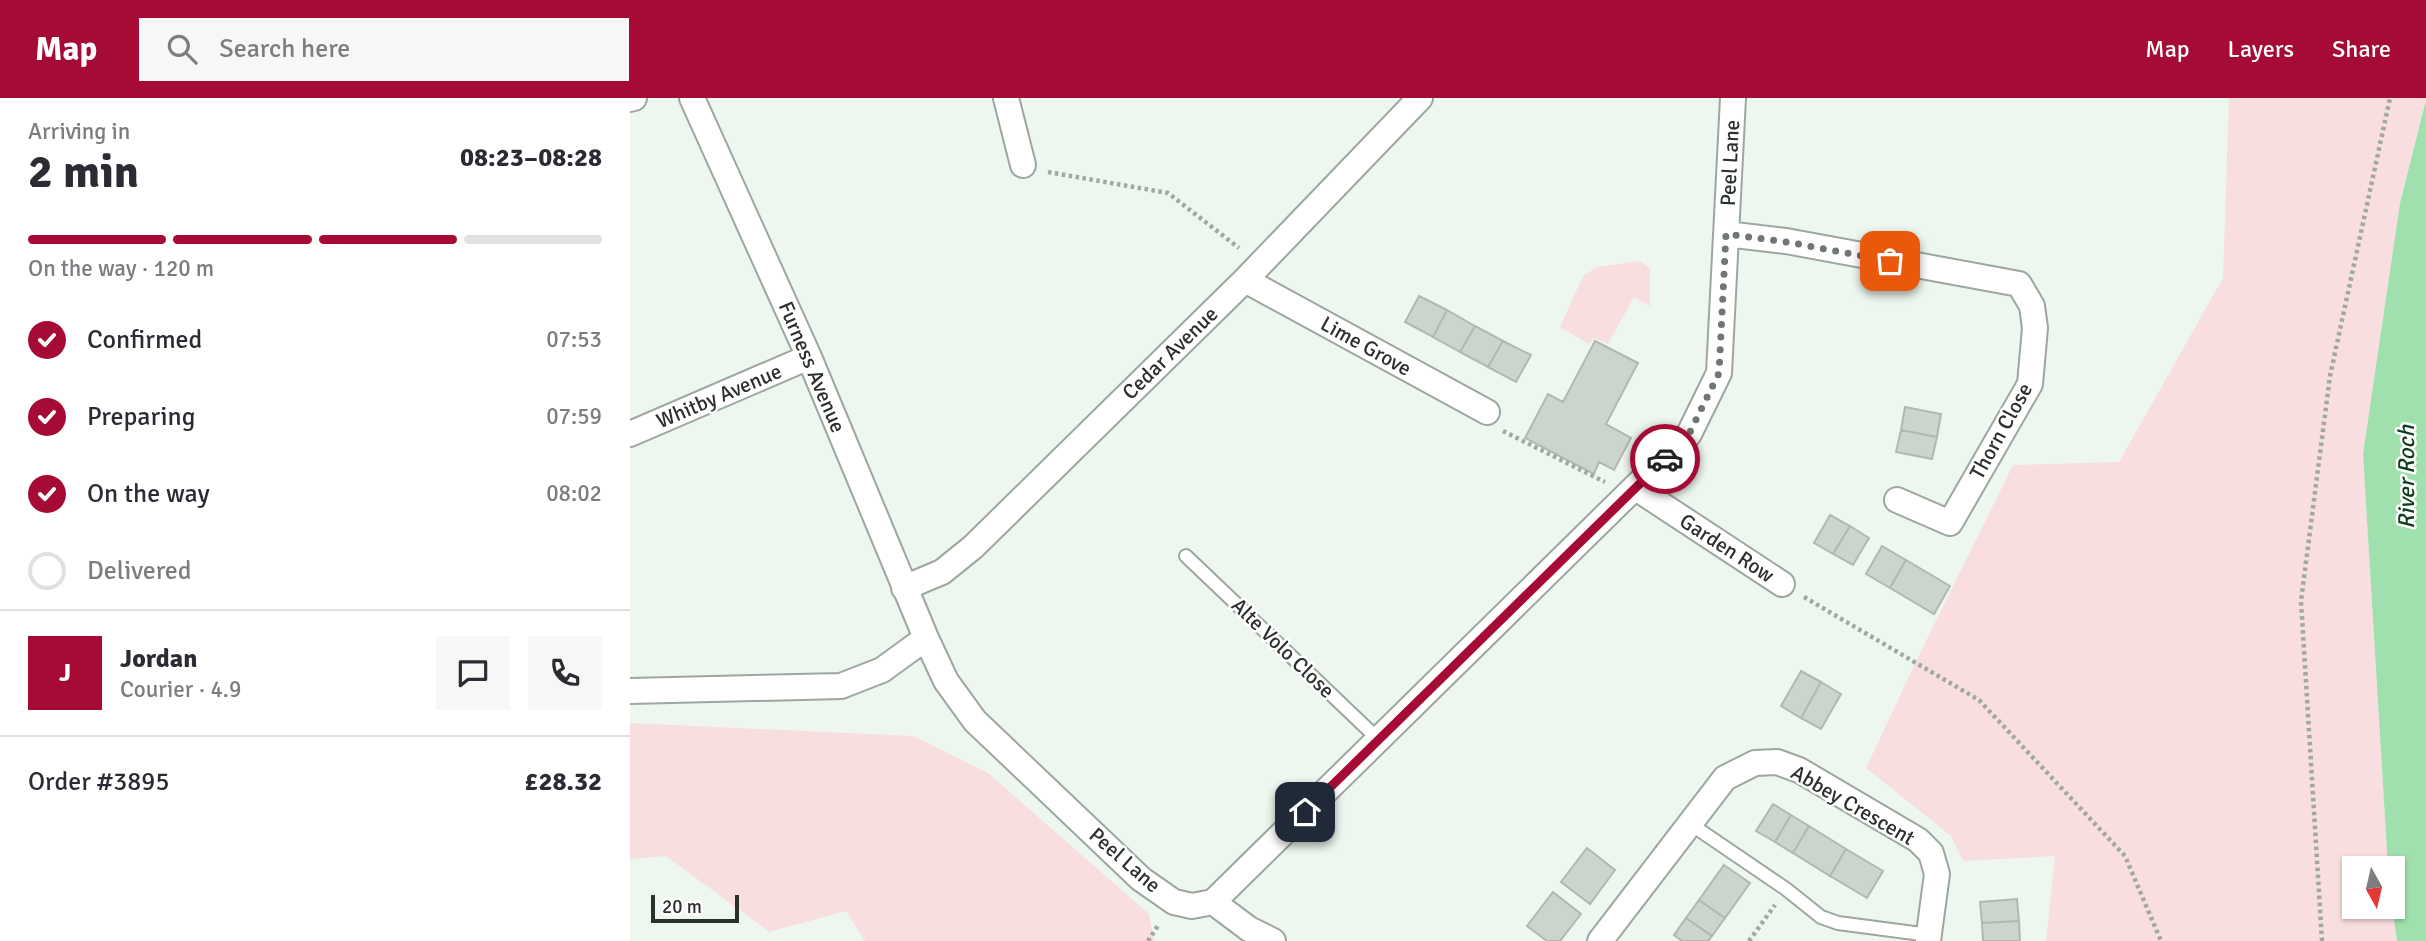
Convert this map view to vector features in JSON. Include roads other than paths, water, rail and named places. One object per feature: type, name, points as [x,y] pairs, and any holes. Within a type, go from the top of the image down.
[{"type":"street","name":"Furness Avenue","points":[[692,98],[809,357],[926,638]]},
{"type":"street","points":[[1006,98],[1024,165]]},
{"type":"street","name":"Cedar Avenue","points":[[904,588],[942,572],[973,547],[1253,272],[1420,98]]},
{"type":"street","name":"Peel Lane","points":[[926,638],[946,681],[975,721],[1141,878],[1174,902],[1192,906],[1213,902],[1689,434],[1719,373],[1732,98]]},
{"type":"street","name":"Thorn Close","points":[[1726,234],[1787,242],[2020,284],[2032,306],[2035,328],[2030,384],[1950,523],[1897,500]]},
{"type":"street","name":"Lime Grove","points":[[1253,272],[1487,412]]},
{"type":"street","name":"Whitby Avenue","points":[[630,434],[809,357]]},
{"type":"street","name":"Garden Row","points":[[1633,491],[1782,584]]},
{"type":"street","points":[[630,691],[841,686],[882,670],[926,638]]},
{"type":"street","name":"Abbey Crescent","points":[[1600,941],[1725,778],[1755,763],[1777,762],[1799,770],[1918,840],[1931,853],[1937,874],[1929,938]]},
{"type":"street","points":[[1213,902],[1249,929],[1273,941]]},
{"type":"lane","name":"Alte Volo Close","points":[[1186,556],[1378,740]]},
{"type":"lane","points":[[1689,823],[1821,916],[1838,923],[1929,938]]},
{"type":"water","name":"River Roch","points":[[2426,100],[2426,941],[2397,941],[2394,919],[2405,919],[2405,856],[2387,856],[2363,454],[2400,203]]}]
